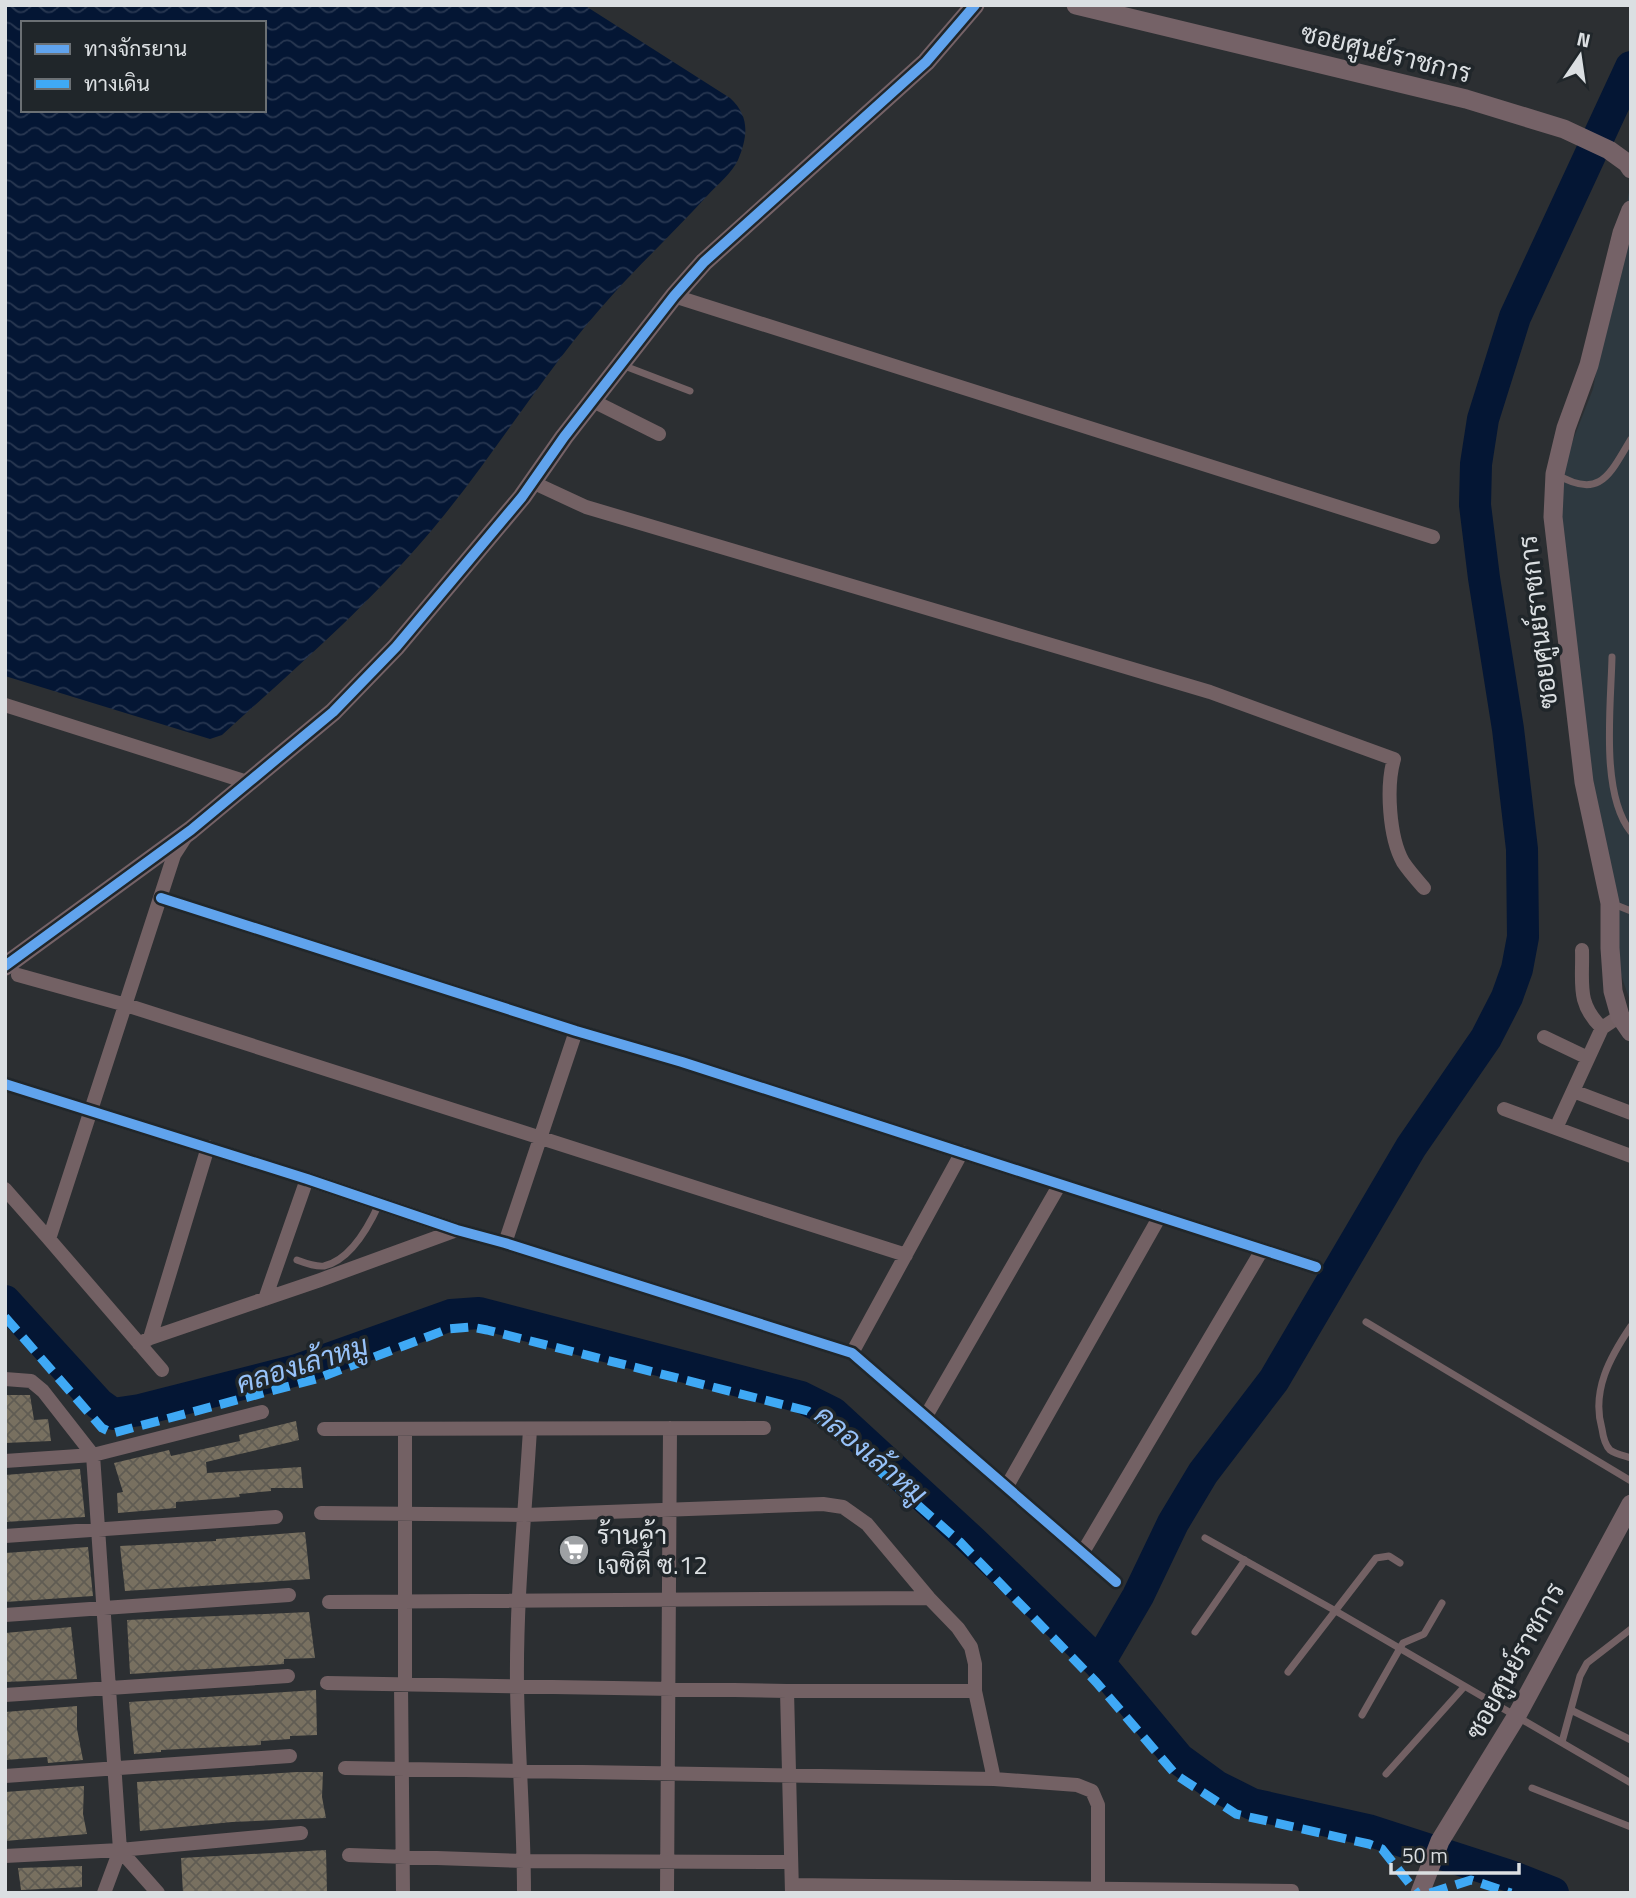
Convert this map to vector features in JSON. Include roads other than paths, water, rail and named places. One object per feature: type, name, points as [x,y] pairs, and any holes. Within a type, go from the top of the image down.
[{"type":"street","points":[[12,970],[191,830],[333,712],[396,647],[532,482],[674,296],[704,262],[926,62],[975,5]]},
{"type":"street","name":"ซอยศูนย์ราชการ","points":[[1076,5],[1466,99],[1564,130],[1609,150],[1631,169]]},
{"type":"street","name":"ซอยศูนย์ราชการ","points":[[1625,1024],[1613,991],[1610,903],[1584,782],[1553,517],[1555,474],[1566,428],[1589,365],[1622,233],[1631,210]]},
{"type":"street","points":[[674,296],[1433,537]]},
{"type":"street","points":[[593,401],[659,434]]},
{"type":"street","points":[[532,482],[586,506],[1210,692],[1394,759],[1388,797],[1392,826],[1402,860],[1424,888]]},
{"type":"street","points":[[5,705],[247,782]]},
{"type":"street","points":[[50,1239],[174,855],[191,830]]},
{"type":"street","points":[[161,898],[576,1031],[682,1062],[1316,1267]]},
{"type":"street","points":[[1582,950],[1582,999],[1588,1015],[1602,1028]]},
{"type":"street","points":[[12,970],[541,1136],[906,1255]]},
{"type":"street","points":[[1602,1028],[1625,1024]]},
{"type":"street","points":[[1556,1128],[1602,1028]]},
{"type":"street","points":[[505,1243],[576,1031]]},
{"type":"street","points":[[1544,1037],[1588,1058]]},
{"type":"street","points":[[5,1084],[208,1147],[457,1230],[852,1353],[1116,1582]]},
{"type":"street","points":[[1573,1091],[1631,1113]]},
{"type":"street","points":[[1504,1109],[1631,1157]]},
{"type":"street","points":[[144,1341],[208,1147]]},
{"type":"street","points":[[852,1353],[962,1152]]},
{"type":"street","points":[[265,1299],[307,1180]]},
{"type":"street","points":[[926,1416],[1060,1184]]},
{"type":"street","points":[[5,1189],[144,1341],[162,1370]]},
{"type":"street","points":[[1007,1486],[1160,1216]]},
{"type":"street","points":[[144,1341],[457,1230]]},
{"type":"street","points":[[1083,1552],[1262,1250]]},
{"type":"street","points":[[5,1379],[32,1381],[43,1391],[93,1455],[120,1850],[104,1893]]},
{"type":"street","points":[[5,1461],[93,1455],[262,1412]]},
{"type":"street","points":[[667,1893],[670,1428]]},
{"type":"street","points":[[324,1429],[764,1428]]},
{"type":"street","points":[[403,1893],[405,1429]]},
{"type":"street","points":[[524,1893],[517,1686],[519,1602],[530,1429]]},
{"type":"street","points":[[321,1513],[525,1515],[823,1504],[843,1507],[867,1524],[958,1628],[971,1647],[975,1664],[975,1691],[994,1779]]},
{"type":"street","name":"ซอยศูนย์ราชการ","points":[[1420,1890],[1440,1841],[1516,1717],[1631,1504]]},
{"type":"street","points":[[5,1536],[276,1517]]},
{"type":"street","points":[[5,1615],[289,1595]]},
{"type":"street","points":[[329,1602],[929,1598]]},
{"type":"street","points":[[5,1695],[288,1676]]},
{"type":"street","points":[[327,1683],[788,1691],[975,1691]]},
{"type":"street","points":[[788,1691],[792,1889],[1292,1891]]},
{"type":"street","points":[[5,1776],[290,1756]]},
{"type":"street","points":[[345,1768],[791,1774],[994,1779],[1077,1785],[1092,1791],[1098,1805],[1098,1891]]},
{"type":"street","points":[[5,1856],[120,1850],[301,1833]]},
{"type":"street","points":[[120,1850],[158,1893]]},
{"type":"street","points":[[349,1855],[524,1861],[791,1861]]},
{"type":"lane","points":[[622,365],[690,391]]},
{"type":"lane","points":[[1555,474],[1568,481],[1588,485],[1606,479],[1631,439]]},
{"type":"lane","points":[[1612,657],[1613,793],[1621,821],[1631,832]]},
{"type":"lane","points":[[1610,903],[1631,911]]},
{"type":"lane","points":[[297,1260],[326,1266],[342,1256],[361,1237],[379,1204]]},
{"type":"lane","points":[[1366,1322],[1631,1481]]},
{"type":"lane","points":[[1631,1326],[1610,1360],[1598,1399],[1599,1420],[1610,1450],[1631,1458]]},
{"type":"lane","points":[[1205,1538],[1631,1783]]},
{"type":"lane","points":[[1288,1672],[1376,1558],[1389,1556],[1400,1563]]},
{"type":"lane","points":[[1195,1632],[1245,1560]]},
{"type":"lane","points":[[1362,1715],[1399,1648],[1403,1643],[1424,1634],[1442,1603]]},
{"type":"lane","points":[[1562,1742],[1580,1676],[1587,1663],[1631,1629]]},
{"type":"lane","points":[[1386,1774],[1464,1687]]},
{"type":"lane","points":[[1571,1710],[1631,1740]]},
{"type":"lane","points":[[1532,1788],[1631,1827]]},
{"type":"water","points":[[5,5],[584,5],[730,98],[741,112],[745,127],[741,151],[732,170],[592,319],[463,491],[390,577],[336,631],[222,735],[210,739],[5,676]]},
{"type":"waterway","points":[[1099,1663],[1138,1596],[1173,1523],[1203,1473],[1274,1380],[1411,1147],[1486,1038],[1507,997],[1517,969],[1523,937],[1522,849],[1508,729],[1475,505],[1476,464],[1483,419],[1515,317],[1631,67]]},
{"type":"waterway","name":"คลองเล้าหมู","points":[[5,1301],[99,1404],[113,1414],[140,1410],[297,1370],[451,1315],[479,1313],[801,1397],[833,1413],[972,1541],[1099,1663],[1179,1759],[1216,1786],[1252,1804],[1368,1830],[1510,1876],[1553,1893]]},
{"type":"place","name":"ร้านค้า เจซิตี้ ซ.12","points":[[574,1550]]}]
